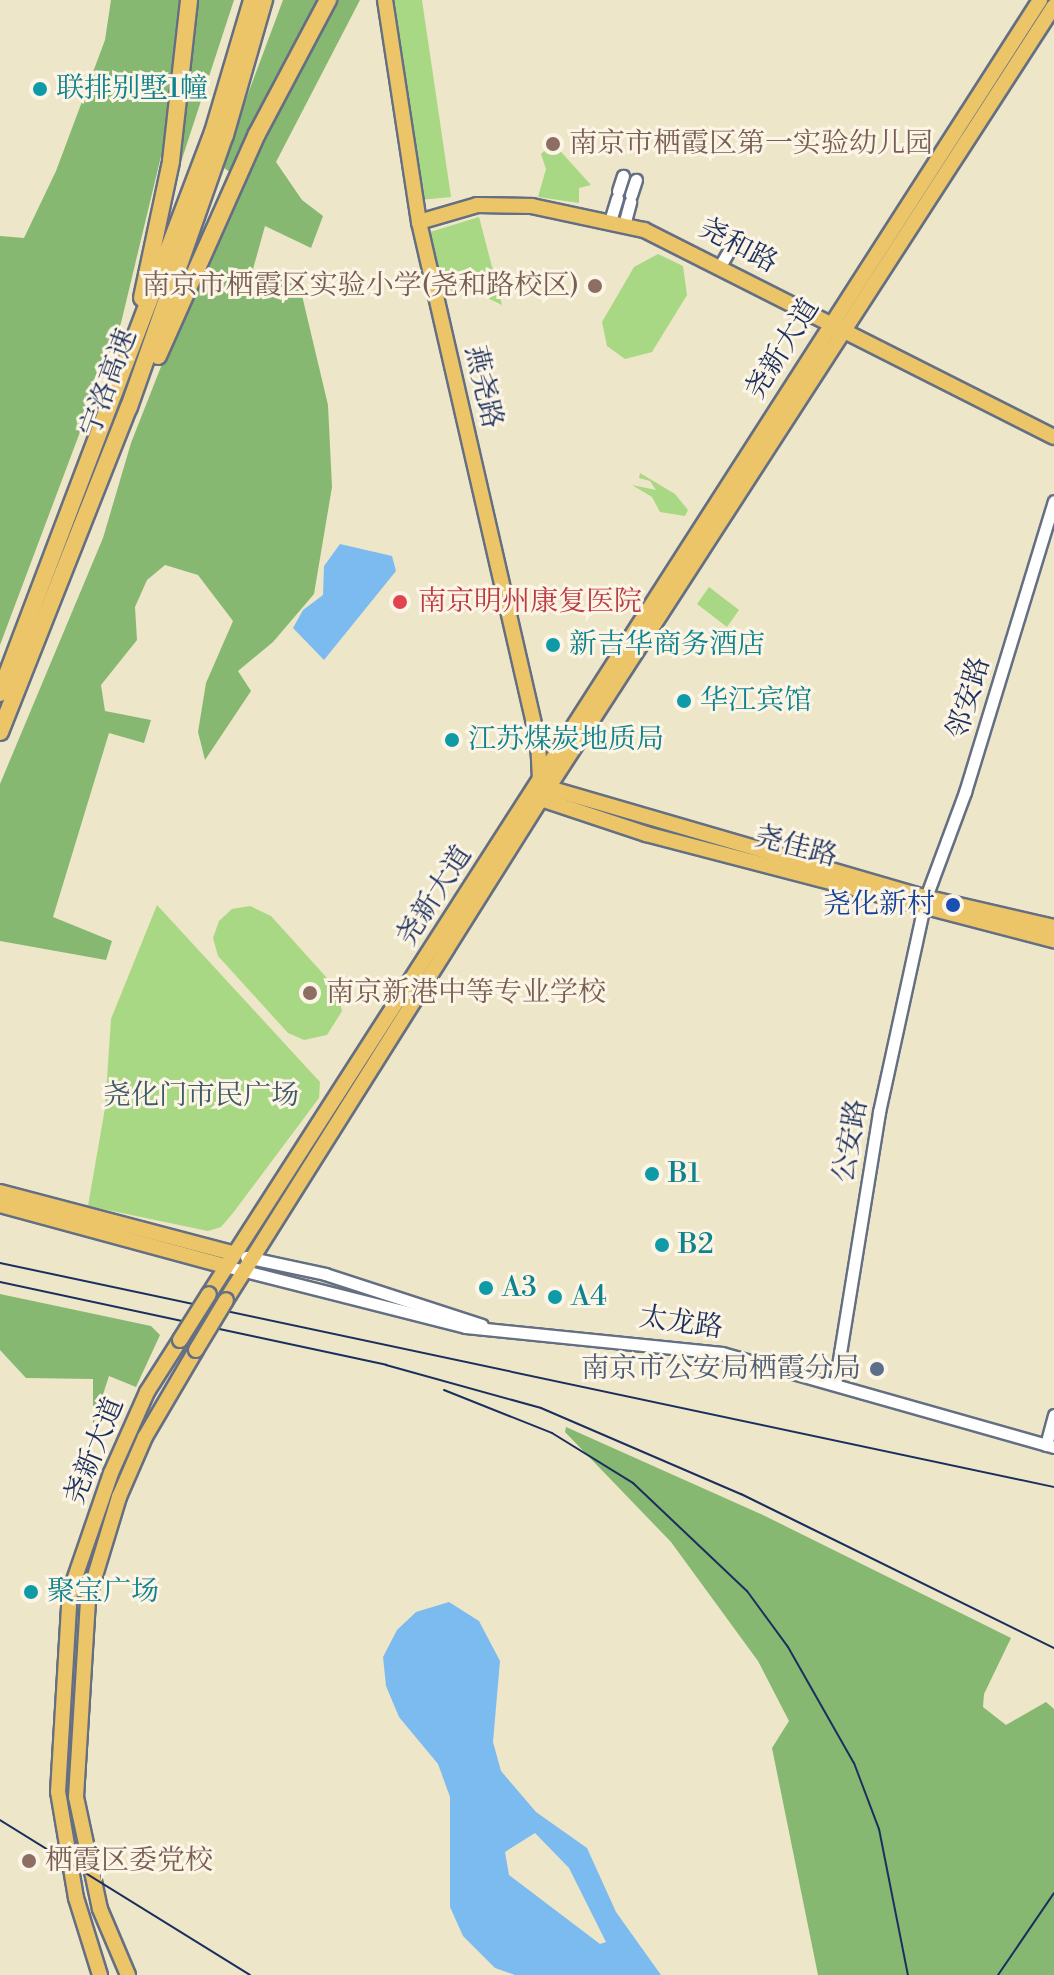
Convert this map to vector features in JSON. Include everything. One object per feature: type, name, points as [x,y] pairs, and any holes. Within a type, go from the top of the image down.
[{"type":"highway","points":[[57,539],[144,291],[171,161],[189,0]]},
{"type":"highway","name":"宁洛高速","points":[[0,693],[213,132],[252,0]]},
{"type":"highway","name":"宁洛高速","points":[[0,732],[104,470],[225,135],[264,0]]},
{"type":"highway","points":[[104,470],[257,134],[328,0]]},
{"type":"main road","name":"燕尧路","points":[[385,0],[419,222],[538,741],[541,789]]},
{"type":"main road","name":"尧新大道","points":[[128,1975],[100,1909],[76,1797],[88,1599],[119,1497],[145,1437],[226,1300],[830,323],[1040,0]]},
{"type":"main road","name":"尧新大道","points":[[100,1975],[76,1898],[58,1792],[70,1592],[111,1473],[147,1392],[229,1260],[845,332],[1054,6]]},
{"type":"main road","name":"尧和路","points":[[419,222],[477,205],[532,206],[617,223],[677,243],[1054,437]]},
{"type":"main road","name":"尧佳路","points":[[541,789],[646,834],[925,902],[1054,940]]},
{"type":"main road","name":"尧佳路","points":[[925,902],[1054,927]]},
{"type":"main road","name":"太龙路","points":[[0,1192],[229,1260]]},
{"type":"main road","name":"太龙路","points":[[0,1205],[229,1260]]},
{"type":"street","points":[[617,223],[618,195],[623,176]]},
{"type":"street","points":[[617,223],[636,180]]},
{"type":"street","points":[[720,266],[730,249]]},
{"type":"street","name":"邻安路","points":[[925,902],[965,792],[1054,501]]},
{"type":"street","name":"公安路","points":[[835,1384],[879,1112],[925,902]]},
{"type":"street","name":"太龙路","points":[[229,1260],[253,1259],[325,1274],[482,1326]]},
{"type":"street","name":"太龙路","points":[[229,1260],[244,1272],[320,1286],[466,1327],[482,1326],[722,1353],[835,1384],[913,1411],[1050,1446]]},
{"type":"street","points":[[1050,1446],[1054,1415]]},
{"type":"green space","points":[[111,0],[179,0],[162,152],[121,323],[0,645],[0,236],[24,238],[56,171],[105,40]]},
{"type":"green space","points":[[193,0],[234,0],[181,162],[172,158]]},
{"type":"green space","points":[[283,0],[318,0],[230,172],[221,166]]},
{"type":"green space","points":[[333,0],[360,0],[276,162],[302,200],[323,216],[311,248],[265,226],[253,269],[300,287],[328,405],[332,487],[314,594],[273,642],[238,671],[251,691],[205,760],[198,732],[206,683],[233,621],[198,575],[165,565],[147,580],[135,607],[137,640],[101,685],[105,711],[151,720],[144,743],[109,733],[53,917],[112,941],[106,960],[0,941],[0,784],[103,538],[131,443],[197,275],[261,136]]},
{"type":"green space","points":[[391,0],[422,0],[451,197],[420,200]]},
{"type":"green space","points":[[553,143],[591,185],[579,188],[579,203],[538,197],[546,169],[541,154]]},
{"type":"green space","points":[[479,217],[502,305],[477,293],[445,295],[430,232]]},
{"type":"green space","points":[[658,254],[683,266],[687,295],[652,352],[625,359],[607,346],[602,322],[634,267]]},
{"type":"green space","points":[[640,473],[675,494],[688,510],[685,516],[660,512],[652,497],[632,485],[656,490],[650,481],[639,478]]},
{"type":"green space","points":[[709,587],[739,610],[727,627],[697,604]]},
{"type":"green space","name":"尧化门市民广场","points":[[157,905],[320,1082],[319,1098],[233,1213],[221,1227],[208,1231],[88,1206],[105,1108],[111,1019]]},
{"type":"green space","points":[[250,906],[271,916],[336,988],[342,1011],[327,1035],[304,1040],[288,1033],[218,956],[213,938],[219,921],[232,909]]},
{"type":"green space","points":[[0,1294],[151,1326],[160,1335],[136,1387],[109,1376],[93,1425],[93,1379],[26,1378],[0,1350]]},
{"type":"green space","points":[[566,1427],[765,1516],[1011,1638],[984,1694],[983,1707],[1006,1725],[1046,1702],[1054,1709],[1054,1975],[818,1975],[772,1748],[789,1721],[758,1661],[671,1542],[565,1432]]},
{"type":"water","points":[[340,544],[392,556],[396,571],[324,660],[293,628],[303,610],[323,595],[324,566]]},
{"type":"water","points":[[449,1602],[479,1621],[500,1661],[493,1742],[501,1771],[536,1812],[587,1848],[616,1912],[661,1975],[515,1975],[495,1968],[463,1936],[450,1907],[450,1797],[438,1764],[399,1717],[386,1686],[383,1657],[397,1630],[416,1612]],"holes":[[[535,1833],[569,1868],[606,1942],[600,1944],[509,1875],[505,1852]]]},
{"type":"railway","points":[[0,1263],[1054,1487]]},
{"type":"railway","points":[[0,1282],[386,1365],[541,1408],[741,1494],[1054,1648]]},
{"type":"railway","points":[[444,1390],[552,1433],[633,1483],[747,1591],[788,1647],[854,1763],[879,1829],[908,1975]]},
{"type":"railway","points":[[0,1820],[250,1975]]},
{"type":"railway","points":[[998,1975],[1054,1893]]},
{"type":"place","name":"联排别墅1幢","points":[[40,89]]},
{"type":"place","name":"南京市栖霞区第一实验幼儿园","points":[[553,144]]},
{"type":"place","name":"南京市栖霞区实验小学(尧和路校区)","points":[[595,286]]},
{"type":"place","name":"南京明州康复医院","points":[[400,602]]},
{"type":"place","name":"新吉华商务酒店","points":[[553,645]]},
{"type":"place","name":"华江宾馆","points":[[684,701]]},
{"type":"place","name":"江苏煤炭地质局","points":[[452,740]]},
{"type":"place","name":"尧化新村","points":[[953,905]]},
{"type":"place","name":"南京新港中等专业学校","points":[[310,993]]},
{"type":"place","name":"B1","points":[[652,1174]]},
{"type":"place","name":"B2","points":[[662,1245]]},
{"type":"place","name":"A3","points":[[486,1288]]},
{"type":"place","name":"A4","points":[[555,1297]]},
{"type":"place","name":"南京市公安局栖霞分局","points":[[877,1369]]},
{"type":"place","name":"聚宝广场","points":[[31,1592]]},
{"type":"place","name":"栖霞区委党校","points":[[29,1861]]}]
